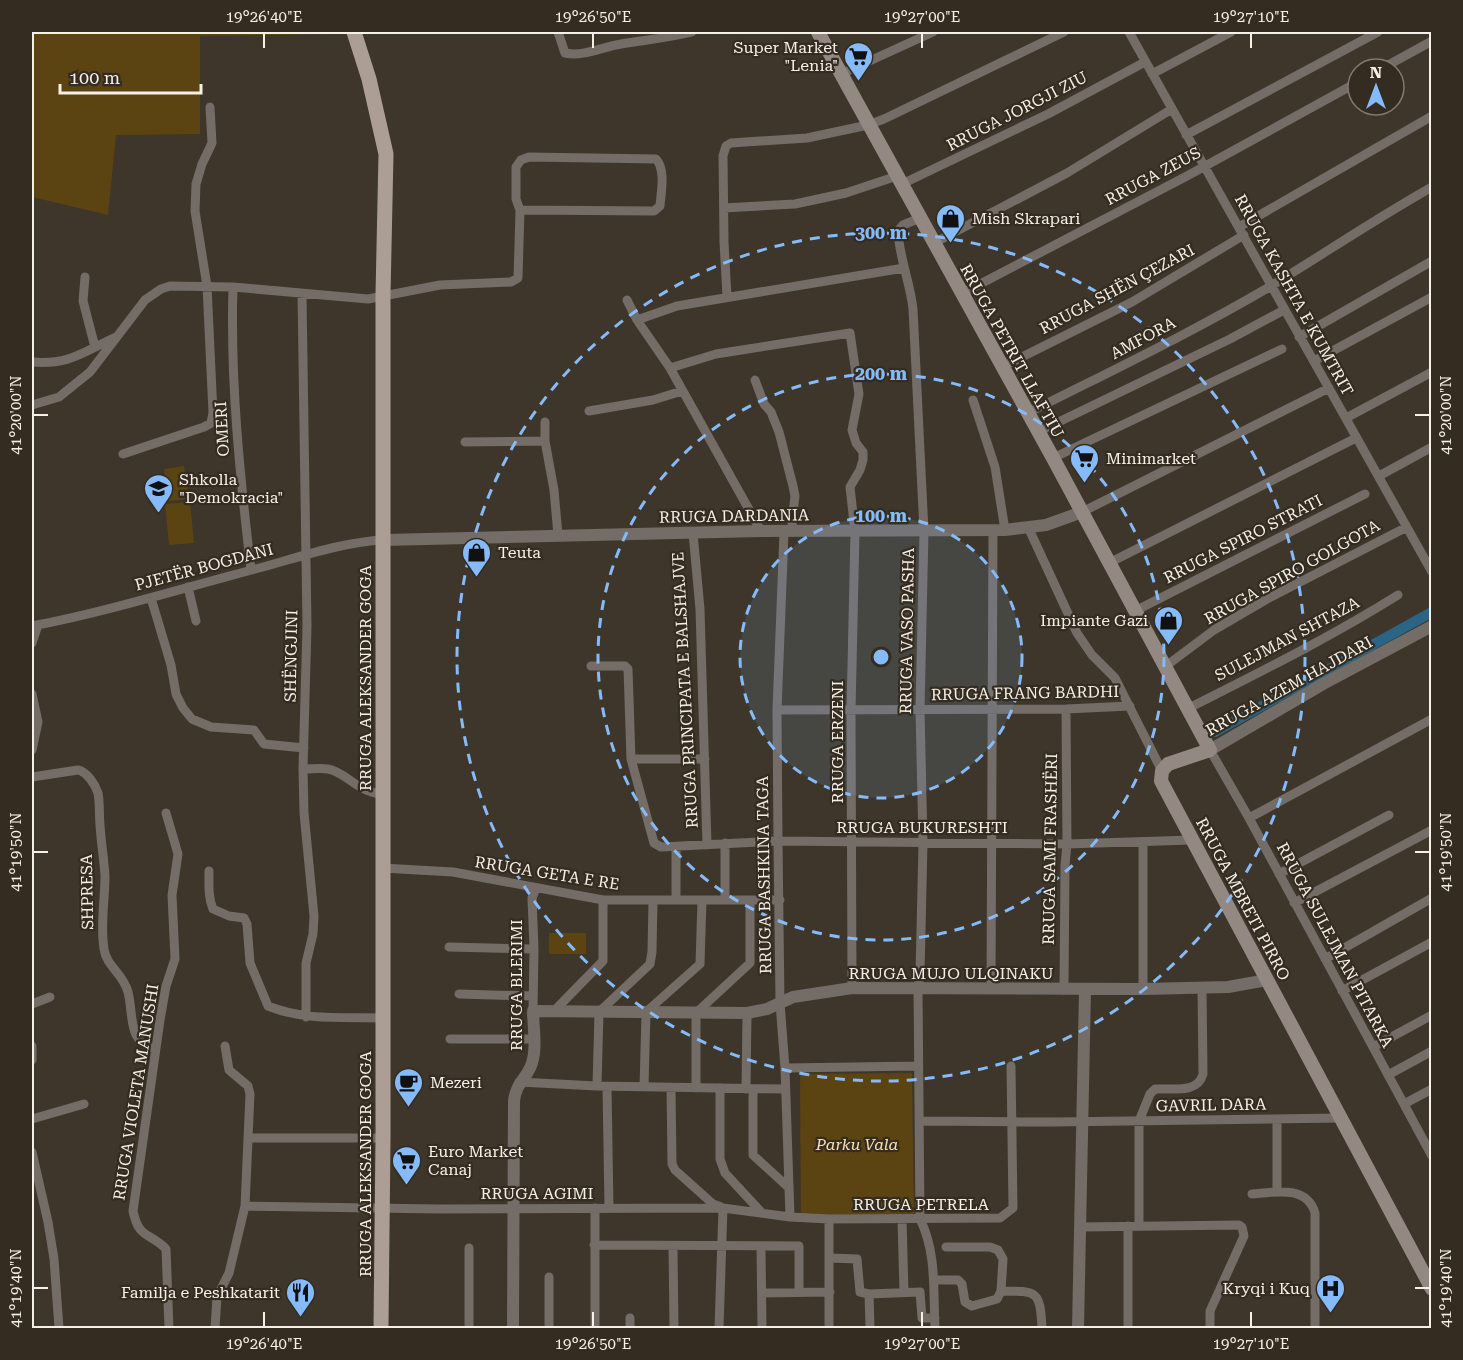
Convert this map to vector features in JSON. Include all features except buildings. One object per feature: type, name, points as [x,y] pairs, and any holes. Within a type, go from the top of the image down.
[{"type":"main road","name":"RRUGA ALEKSANDER GOGA","points":[[354,32],[369,79],[386,154],[383,295],[384,1018],[381,1329]]},
{"type":"main road","name":"RRUGA PETRIT LLAFTIU","points":[[818,32],[1053,458],[1210,750]]},
{"type":"main road","name":"RRUGA AZEM HAJDARI","points":[[1162,771],[1168,764],[1210,750]]},
{"type":"main road","name":"RRUGA MBRETI PIRRO","points":[[1162,771],[1161,781],[1165,790],[1431,1288]]},
{"type":"street","points":[[558,32],[565,53],[574,55],[619,44],[667,38],[692,32]]},
{"type":"street","points":[[841,74],[933,32]]},
{"type":"street","points":[[728,297],[724,242],[723,156],[726,146],[731,143],[807,138],[868,125],[885,119],[1064,32]]},
{"type":"street","name":"RRUGA KASHTA E KUMTRIT","points":[[1130,32],[1431,572]]},
{"type":"street","points":[[1152,74],[1231,32]]},
{"type":"street","points":[[1186,135],[1378,32]]},
{"type":"street","points":[[1402,57],[1431,41]]},
{"type":"street","name":"RRUGA JORGJI ZIU","points":[[724,208],[795,204],[900,180],[1048,114],[1145,62]]},
{"type":"street","name":"RRUGA ZEUS","points":[[962,294],[1204,166],[1346,88]]},
{"type":"street","points":[[123,454],[211,423],[213,413],[207,286],[195,211],[196,184],[212,143],[210,107]]},
{"type":"street","points":[[934,243],[1067,173],[1172,109]]},
{"type":"street","name":"RRUGA SHËN ÇEZARI","points":[[1002,367],[1132,302],[1242,231],[1431,116]]},
{"type":"street","points":[[32,405],[59,396],[90,372],[145,300],[161,289],[170,286],[233,286],[368,299],[440,285],[511,282],[518,278],[519,268],[520,210],[516,199],[516,167],[521,160],[529,157],[656,159],[659,162],[661,169],[660,206],[654,212],[520,210]]},
{"type":"street","name":"AMFORA","points":[[1028,413],[1270,286],[1431,187]]},
{"type":"street","name":"RRUGA VASO PASHA","points":[[920,218],[903,225],[897,231],[911,290],[913,309],[924,531],[920,710],[923,843],[918,988],[921,1121],[920,1219],[928,1234],[935,1329]]},
{"type":"street","points":[[1299,337],[1431,261]]},
{"type":"street","points":[[637,320],[676,306],[904,268]]},
{"type":"street","points":[[85,277],[83,301],[95,346]]},
{"type":"street","name":"OMERI","points":[[233,286],[235,413],[251,570]]},
{"type":"street","name":"SHËNGJINI","points":[[302,294],[306,554],[303,769],[304,813],[314,916],[313,934],[306,963],[306,1017]]},
{"type":"street","points":[[1314,361],[1431,297]]},
{"type":"street","points":[[627,300],[637,320],[670,368],[761,531]]},
{"type":"street","points":[[1038,432],[1230,339],[1284,310]]},
{"type":"street","name":"RRUGA ERZENI","points":[[670,368],[716,354],[850,333],[859,394],[852,430],[863,452],[860,470],[850,486],[855,532],[851,710],[852,988]]},
{"type":"street","points":[[32,362],[48,363],[72,359],[118,336]]},
{"type":"street","points":[[1053,458],[1282,349]]},
{"type":"street","points":[[1346,418],[1431,372]]},
{"type":"street","name":"RRUGA BASHKINA TAGA","points":[[755,380],[764,404],[771,412],[779,432],[795,496],[792,522],[788,532],[777,710],[780,1003],[785,1068],[790,1217]]},
{"type":"street","points":[[1082,512],[1329,388]]},
{"type":"street","points":[[589,411],[653,400],[682,391]]},
{"type":"street","points":[[973,400],[995,467],[999,530],[991,708],[991,988]]},
{"type":"street","points":[[545,422],[545,441],[554,490],[558,535]]},
{"type":"street","points":[[1109,562],[1356,438]]},
{"type":"street","points":[[465,442],[545,441]]},
{"type":"street","points":[[1379,476],[1431,447]]},
{"type":"street","name":"RRUGA SPIRO STRATI","points":[[1135,611],[1365,494]]},
{"type":"street","name":"RRUGA DARDANIA","points":[[384,540],[761,531],[999,530],[1046,525],[1082,512]]},
{"type":"street","name":"RRUGA MBRETI PIRRO","points":[[1028,527],[1077,633],[1092,655],[1115,678],[1162,771]]},
{"type":"street","name":"RRUGA SPIRO GOLGOTA","points":[[1166,666],[1214,630],[1268,599],[1405,528]]},
{"type":"street","name":"RRUGA PRINCIPATA E BALSHAJVE","points":[[693,533],[700,609],[707,845]]},
{"type":"street","name":"PJETËR BOGDANI","points":[[35,625],[79,617],[306,554],[365,541],[384,540]]},
{"type":"street","points":[[188,587],[196,621]]},
{"type":"street","name":"SULEJMAN SHTAZA","points":[[1189,708],[1306,649],[1398,595]]},
{"type":"street","points":[[151,598],[177,694],[183,708],[192,719],[211,727],[254,730],[264,744],[304,748]]},
{"type":"street","points":[[32,643],[35,625]]},
{"type":"street","name":"RRUGA AZEM HAJDARI","points":[[1210,750],[1323,684],[1431,626]]},
{"type":"street","points":[[591,666],[625,666],[628,669],[631,759],[705,759]]},
{"type":"street","points":[[32,694],[38,722],[32,750]]},
{"type":"street","name":"RRUGA FRANG BARDHI","points":[[777,710],[1066,709],[1130,706]]},
{"type":"street","name":"RRUGA SAMI FRASHËRI","points":[[1064,990],[1067,844],[1066,709]]},
{"type":"street","points":[[1249,818],[1431,719]]},
{"type":"street","name":"RRUGA SULEJMAN PITARKA","points":[[1210,750],[1431,1156]]},
{"type":"street","name":"RRUGA BUKURESHTI","points":[[631,759],[654,843],[661,847],[778,841],[1067,844],[1192,840]]},
{"type":"street","points":[[303,769],[330,769],[355,786],[372,793],[382,794]]},
{"type":"street","name":"SHPRESA","points":[[32,777],[84,771],[98,792],[105,873],[102,914],[104,952],[107,962],[117,969],[128,992],[135,1035],[144,1046],[155,1049]]},
{"type":"street","name":"RRUGA VIOLETA MANUSHI","points":[[166,813],[178,854],[172,894],[175,959],[166,986],[155,1049],[133,1211],[138,1228],[166,1249],[169,1329]]},
{"type":"street","points":[[1279,874],[1389,815]]},
{"type":"street","points":[[1294,903],[1431,830]]},
{"type":"street","points":[[725,843],[725,900]]},
{"type":"street","points":[[1143,843],[1143,989]]},
{"type":"street","points":[[676,847],[676,900]]},
{"type":"street","name":"RRUGA GETA E RE","points":[[382,868],[453,872],[603,900],[780,900]]},
{"type":"street","points":[[209,871],[208,889],[213,909],[229,916],[244,918],[247,924],[250,963],[268,1006],[306,1017],[384,1018]]},
{"type":"street","name":"RRUGA BLERIMI","points":[[513,1329],[514,1101],[519,1082],[530,1069],[533,1059],[532,898],[536,888]]},
{"type":"street","points":[[1325,959],[1431,898]]},
{"type":"street","points":[[554,1011],[603,961],[603,900]]},
{"type":"street","points":[[609,1208],[599,1012],[650,964],[653,900]]},
{"type":"street","points":[[644,1087],[646,1012],[700,964],[702,900]]},
{"type":"street","points":[[696,1088],[696,1013],[750,963],[750,900]]},
{"type":"street","points":[[1342,991],[1431,942]]},
{"type":"street","points":[[449,947],[534,949]]},
{"type":"street","name":"RRUGA MUJO ULQINAKU","points":[[533,1011],[747,1013],[767,1009],[794,997],[852,988],[1143,989],[1228,987],[1267,980]]},
{"type":"street","points":[[1139,1226],[1139,1121],[1150,1094],[1155,1089],[1189,1088],[1201,1081],[1203,1074],[1202,987]]},
{"type":"street","points":[[1078,1329],[1085,990]]},
{"type":"street","points":[[459,994],[533,996]]},
{"type":"street","points":[[32,1004],[50,997]]},
{"type":"street","points":[[747,1013],[753,1155],[788,1187]]},
{"type":"street","points":[[1373,1047],[1431,1015]]},
{"type":"street","points":[[450,1039],[533,1039]]},
{"type":"street","points":[[32,1046],[32,1060]]},
{"type":"street","points":[[215,1329],[217,1297],[229,1274],[245,1206],[249,1138],[250,1094],[248,1086],[229,1070],[225,1046]]},
{"type":"street","points":[[1388,1075],[1431,1051]]},
{"type":"street","points":[[785,1068],[918,1066]]},
{"type":"street","name":"RRUGA PETRELA","points":[[829,1219],[1000,1218],[1006,1215],[1013,1208],[1011,1066]]},
{"type":"street","points":[[519,1082],[602,1087],[785,1089]]},
{"type":"street","points":[[671,1088],[672,1164],[675,1170],[713,1204],[723,1208],[719,1329]]},
{"type":"street","points":[[720,1088],[720,1159],[725,1173],[761,1212]]},
{"type":"street","points":[[1404,1104],[1431,1089]]},
{"type":"street","points":[[32,1119],[84,1104]]},
{"type":"street","name":"GAVRIL DARA","points":[[921,1121],[1082,1122],[1340,1118]]},
{"type":"street","points":[[1277,1119],[1277,1192]]},
{"type":"street","points":[[249,1138],[383,1138]]},
{"type":"street","points":[[32,1152],[54,1258],[60,1329]]},
{"type":"street","points":[[1252,1194],[1297,1193],[1313,1205],[1315,1213],[1315,1329]]},
{"type":"street","name":"RRUGA AGIMI","points":[[245,1206],[382,1206],[439,1209],[723,1208],[790,1217],[829,1219]]},
{"type":"street","points":[[595,1208],[595,1329]]},
{"type":"street","points":[[829,1219],[829,1329]]},
{"type":"street","points":[[903,1219],[904,1292]]},
{"type":"street","points":[[1081,1227],[1239,1225],[1244,1229],[1244,1236],[1210,1311],[1210,1329]]},
{"type":"street","points":[[1128,1226],[1128,1329]]},
{"type":"street","points":[[594,1245],[799,1246],[799,1292]]},
{"type":"street","points":[[674,1246],[674,1329]]},
{"type":"street","points":[[761,1246],[762,1329]]},
{"type":"street","points":[[933,1280],[958,1280],[962,1284],[965,1302],[972,1306],[997,1299],[1001,1291],[1003,1259],[998,1250],[990,1247],[946,1247]]},
{"type":"street","points":[[469,1248],[469,1329]]},
{"type":"street","points":[[830,1258],[857,1259],[860,1292],[869,1294],[921,1292],[922,1318],[935,1318]]},
{"type":"street","points":[[549,1277],[549,1329]]},
{"type":"street","points":[[1001,1291],[1033,1293],[1041,1303],[1042,1329]]},
{"type":"street","points":[[762,1293],[830,1292]]},
{"type":"street","points":[[869,1294],[870,1329]]},
{"type":"street","points":[[630,1318],[630,1329]]},
{"type":"green space","points":[[32,32],[340,32],[341,34],[200,36],[200,134],[116,135],[108,215],[32,197]]},
{"type":"green space","points":[[184,466],[189,499],[169,501],[164,469]]},
{"type":"green space","points":[[190,502],[194,543],[169,545],[165,504]]},
{"type":"green space","points":[[549,933],[586,933],[586,954],[549,954]]},
{"type":"green space","name":"Parku Vala","points":[[912,1073],[914,1215],[801,1216],[800,1074]]},
{"type":"waterway","points":[[1215,732],[1432,612]]},
{"type":"place","name":"Super Market \"Lenia\"","points":[[859,82]]},
{"type":"place","name":"Mish Skrapari","points":[[951,244]]},
{"type":"place","name":"Minimarket","points":[[1085,484]]},
{"type":"place","name":"Shkolla \"Demokracia\"","points":[[158,514]]},
{"type":"place","name":"Teuta","points":[[477,578]]},
{"type":"place","name":"Impiante Gazi","points":[[1169,646]]},
{"type":"place","name":"Mezeri","points":[[409,1108]]},
{"type":"place","name":"Euro Market Canaj","points":[[407,1186]]},
{"type":"place","name":"Kryqi i Kuq","points":[[1331,1314]]},
{"type":"place","name":"Familja e Peshkatarit","points":[[301,1318]]}]
